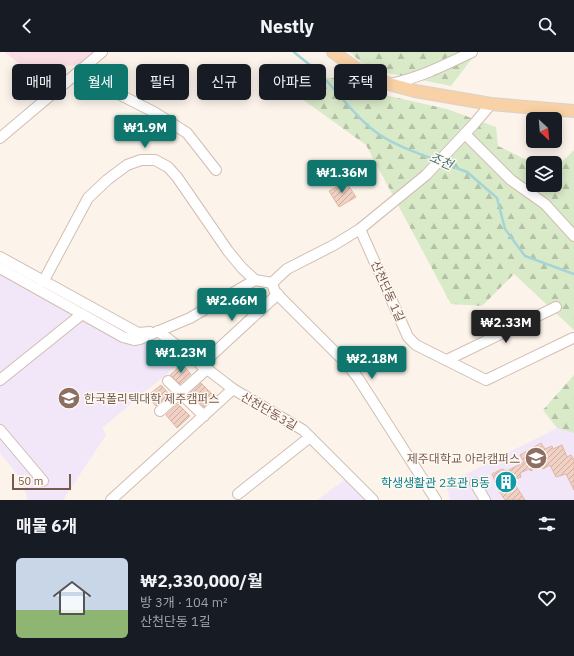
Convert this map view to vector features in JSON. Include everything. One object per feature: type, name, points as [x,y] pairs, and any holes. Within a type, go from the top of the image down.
[{"type":"main road","points":[[333,52],[364,74],[389,84],[451,98],[491,104],[574,111]]},
{"type":"street","points":[[88,64],[102,52]]},
{"type":"street","points":[[389,84],[406,81],[472,52]]},
{"type":"street","points":[[0,138],[74,76]]},
{"type":"street","points":[[128,99],[154,112],[187,133],[216,170]]},
{"type":"street","points":[[272,283],[287,269],[334,245],[360,229],[426,175],[491,104]]},
{"type":"street","points":[[465,134],[511,180],[545,204],[574,236]]},
{"type":"street","points":[[43,282],[88,198],[107,180],[127,165],[141,160],[155,160],[168,166],[177,177],[228,251],[242,268],[255,280],[272,283]]},
{"type":"street","name":"산천단동 1길","points":[[360,229],[408,337],[416,344],[486,380],[573,338]]},
{"type":"street","points":[[0,257],[138,333],[158,331]]},
{"type":"street","points":[[0,268],[123,337],[134,340],[140,339],[190,318],[255,280]]},
{"type":"street","points":[[272,283],[278,294],[346,363],[358,378],[436,500]]},
{"type":"street","points":[[160,411],[180,393],[204,367],[278,294]]},
{"type":"street","points":[[447,360],[556,307]]},
{"type":"street","points":[[0,380],[82,314]]},
{"type":"street","name":"산천단동3길","points":[[158,331],[232,389],[303,430],[373,500]]},
{"type":"street","points":[[168,381],[204,416]]},
{"type":"street","points":[[111,500],[232,389]]},
{"type":"street","points":[[0,430],[43,481]]},
{"type":"street","points":[[238,494],[310,437]]},
{"type":"street","points":[[476,483],[485,500]]},
{"type":"shaded area","points":[[5,52],[95,52],[82,64],[74,64],[74,65],[19,64]]},
{"type":"shaded area","name":"한국폴리텍대학 제주캠퍼스","points":[[0,263],[148,345],[169,353],[175,367],[102,428],[106,435],[63,500],[28,500],[21,479],[0,453]]},
{"type":"shaded area","name":"제주대학교 아라캠퍼스","points":[[557,428],[574,431],[574,500],[450,500],[446,484]]},
{"type":"shaded area","points":[[346,479],[366,500],[317,500]]},
{"type":"green space","points":[[350,52],[477,52],[451,86],[387,73],[387,64],[363,64]]},
{"type":"green space","points":[[326,78],[334,78],[334,100],[387,100],[387,95],[447,109],[496,127],[498,146],[526,160],[526,192],[562,192],[562,162],[574,150],[574,330],[514,274],[482,306],[451,304],[366,145],[303,100],[326,100]]},
{"type":"green space","points":[[574,375],[574,433],[557,428],[543,410]]},
{"type":"building","points":[[346,182],[356,197],[339,207],[329,191]]},
{"type":"building","points":[[182,364],[191,374],[180,384],[170,375]]},
{"type":"building","points":[[201,383],[215,397],[204,407],[190,393]]},
{"type":"building","points":[[161,385],[169,394],[156,406],[147,396]]},
{"type":"building","points":[[178,404],[190,416],[177,428],[166,415]]},
{"type":"building","points":[[541,443],[545,449],[552,446],[553,449],[562,445],[567,457],[571,455],[574,460],[574,490],[566,474],[556,477],[550,465],[543,469],[540,464],[531,471],[529,469],[520,473],[521,477],[516,479],[516,486],[525,500],[505,500],[499,491],[492,474],[502,469],[507,471],[524,462],[520,455]]},
{"type":"waterway","name":"조천","points":[[294,52],[319,73],[357,115],[372,129],[393,142],[436,160]]},
{"type":"waterway","name":"조천","points":[[441,162],[467,172],[497,198],[505,229],[525,256],[574,274]]},
{"type":"place","name":"한국폴리텍대학 제주캠퍼스","points":[[69,398]]},
{"type":"place","name":"제주대학교 아라캠퍼스","points":[[536,458]]},
{"type":"place","name":"학생생활관 2호관 B동","points":[[506,482]]}]
